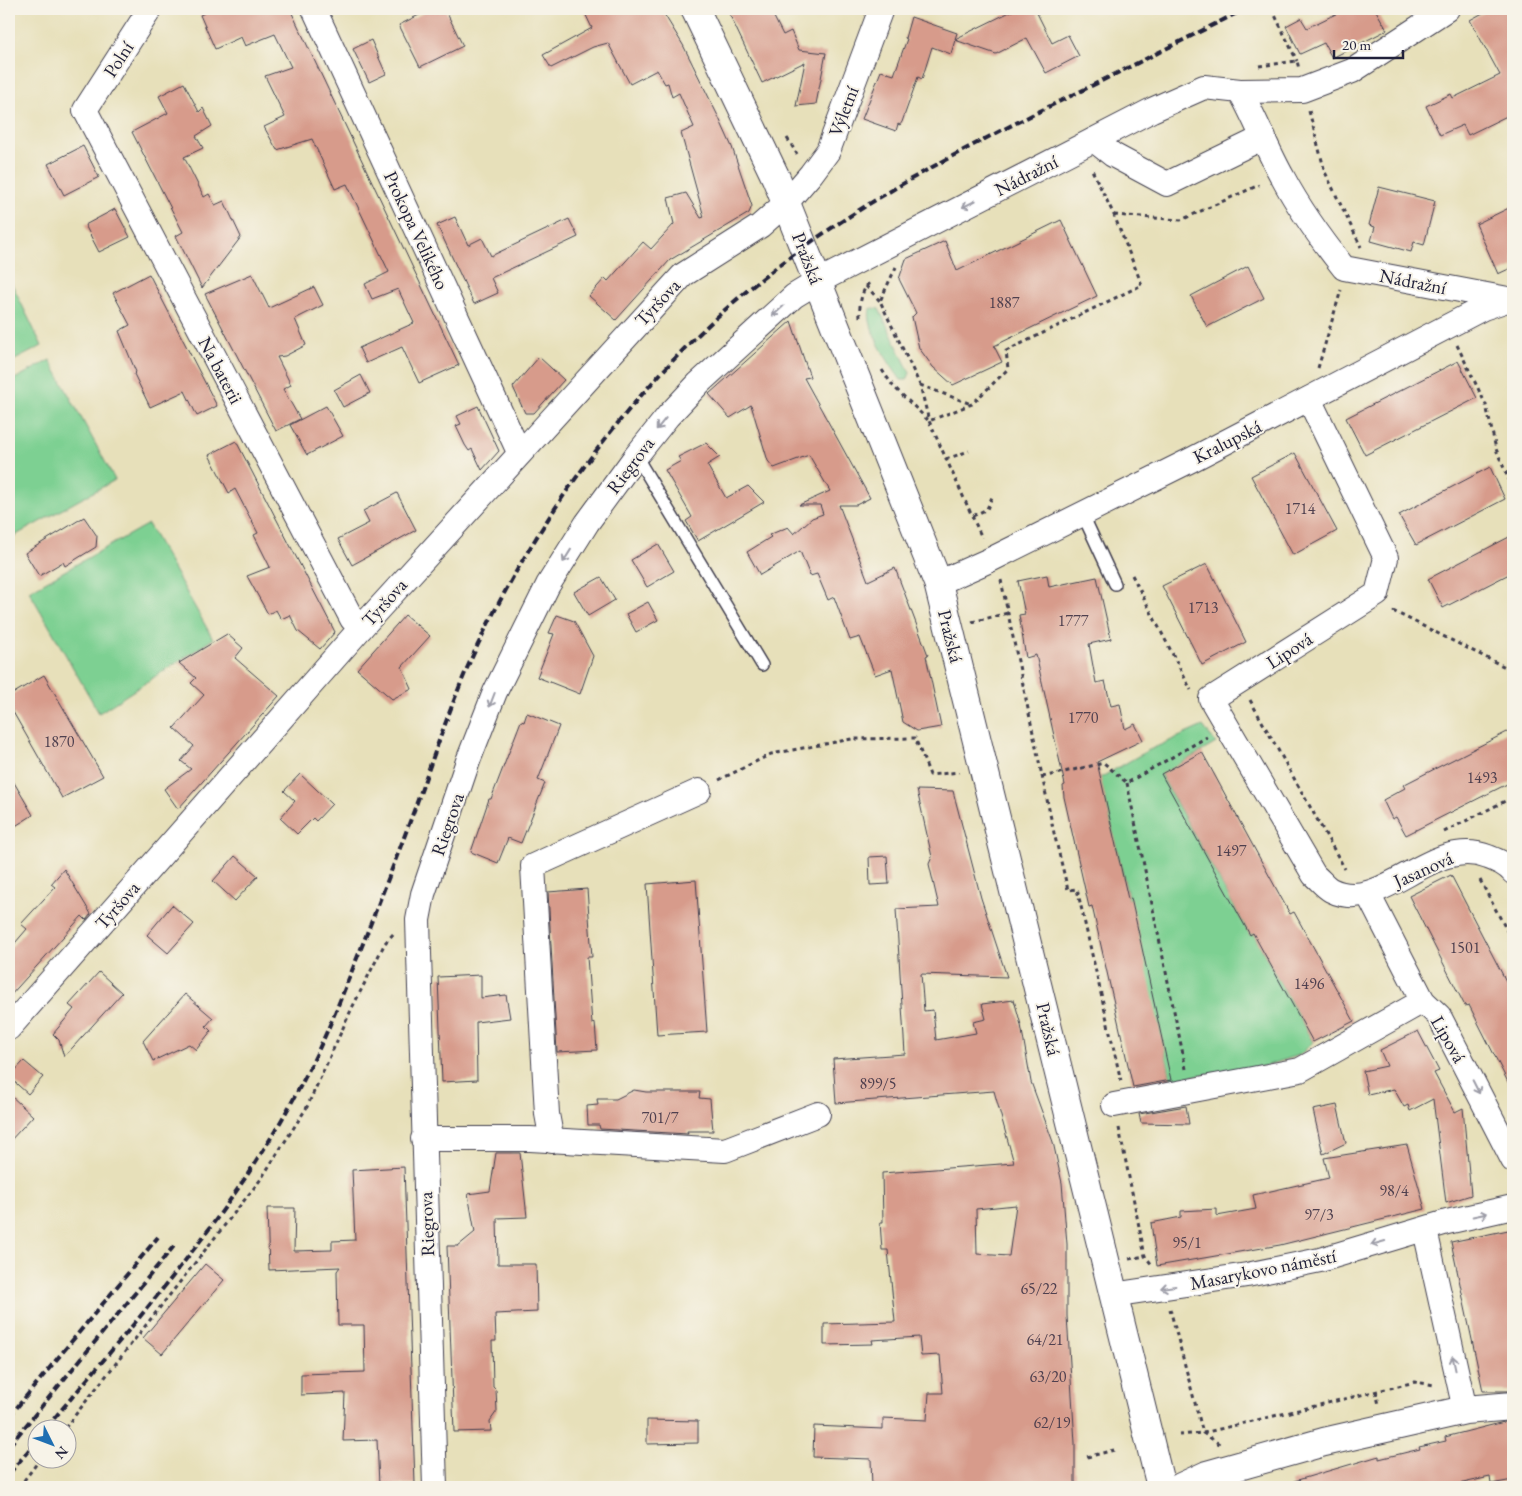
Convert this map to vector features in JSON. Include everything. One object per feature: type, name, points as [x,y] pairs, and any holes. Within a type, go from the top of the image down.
[{"type":"main road","name":"Pražská","points":[[696,9],[760,142],[938,583],[1005,847],[1112,1295]]},
{"type":"main road","points":[[1112,1295],[1161,1487]]},
{"type":"main road","points":[[1181,1487],[1209,1481],[1462,1398],[1502,1408]]},
{"type":"street","name":"Polní","points":[[85,110],[150,9]]},
{"type":"street","name":"Prokopa Velikého","points":[[314,9],[519,452]]},
{"type":"street","name":"Výletní","points":[[786,204],[828,151],[881,9]]},
{"type":"street","name":"Nádražní","points":[[817,282],[1152,110],[1204,87],[1240,91],[1302,90],[1352,70],[1447,9]]},
{"type":"street","name":"Nádražní","points":[[1240,91],[1282,177],[1311,227],[1344,268],[1511,298]]},
{"type":"street","name":"Na baterii","points":[[85,110],[352,619],[361,628]]},
{"type":"street","points":[[1094,140],[1113,155],[1167,184],[1264,137]]},
{"type":"street","name":"Tyršova","points":[[9,1028],[361,628],[519,452],[683,275],[760,226],[786,204]]},
{"type":"street","name":"Riegrova","points":[[435,1487],[423,1139],[418,920],[429,877],[468,761],[495,692],[548,585],[587,523],[668,416],[699,383],[794,296],[817,282]]},
{"type":"street","name":"Kralupská","points":[[938,583],[992,559],[1309,399],[1483,308],[1511,298]]},
{"type":"street","points":[[1309,399],[1386,558],[1377,594]]},
{"type":"street","name":"Lipová","points":[[1211,699],[1377,594]]},
{"type":"street","points":[[1211,699],[1227,726]]},
{"type":"street","name":"Jasanová","points":[[1227,726],[1314,875],[1331,890],[1350,895],[1368,894],[1453,853],[1476,852],[1506,864],[1513,872]]},
{"type":"street","points":[[552,1141],[547,1114],[533,866],[699,791]]},
{"type":"street","name":"Lipová","points":[[1368,894],[1423,1001],[1439,1016],[1513,1160]]},
{"type":"street","points":[[1114,1105],[1190,1089],[1300,1070],[1423,1001]]},
{"type":"street","points":[[423,1139],[552,1141],[725,1150],[818,1114]]},
{"type":"street","name":"Masarykovo náměstí","points":[[1112,1295],[1247,1275],[1320,1260],[1447,1222],[1513,1208]]},
{"type":"street","points":[[1425,1230],[1462,1398]]},
{"type":"lane","points":[[636,456],[762,665]]},
{"type":"lane","points":[[1082,513],[1115,584]]},
{"type":"path","points":[[1272,9],[1297,61]]},
{"type":"path","points":[[1083,172],[1113,155]]},
{"type":"path","points":[[929,421],[972,404],[1008,369],[1006,351],[1142,285],[1114,215],[1091,168]]},
{"type":"path","points":[[880,301],[899,261]]},
{"type":"path","points":[[1309,399],[1342,285]]},
{"type":"path","points":[[861,327],[859,308],[866,286],[880,301],[920,385],[929,421],[984,540]]},
{"type":"path","points":[[1455,340],[1486,405],[1496,449],[1513,490]]},
{"type":"path","points":[[877,364],[893,386],[929,421]]},
{"type":"path","points":[[920,385],[972,404]]},
{"type":"path","points":[[946,459],[969,451]]},
{"type":"path","points":[[973,516],[987,509],[992,497]]},
{"type":"path","points":[[1128,567],[1197,702],[1211,699]]},
{"type":"path","points":[[1000,574],[1042,777],[1068,890],[1077,889],[1124,1094],[1114,1105],[1145,1256],[1159,1274],[1202,1433],[1221,1444],[1224,1452]]},
{"type":"path","points":[[1377,594],[1391,610],[1513,671]]},
{"type":"path","points":[[1240,682],[1346,870]]},
{"type":"path","points":[[1127,783],[1227,726]]},
{"type":"path","points":[[699,791],[771,754],[852,739],[915,738],[930,774],[959,772]]},
{"type":"path","points":[[1042,777],[1104,763],[1127,783],[1190,1089]]},
{"type":"path","points":[[1436,836],[1513,798]]},
{"type":"path","points":[[1466,852],[1513,942]]},
{"type":"path","points":[[73,1418],[261,1179],[308,1107],[352,1008],[385,942],[408,920],[418,920]]},
{"type":"path","points":[[1179,1434],[1202,1433],[1415,1382],[1448,1387],[1462,1398]]},
{"type":"path","points":[[1087,1457],[1118,1449]]},
{"type":"path","points":[[19,1487],[33,1468]]},
{"type":"green space","points":[[9,278],[42,346],[9,363]]},
{"type":"green space","points":[[870,309],[879,309],[910,373],[907,380],[901,380],[885,356],[875,336],[869,317]]},
{"type":"green space","points":[[50,360],[115,480],[9,539],[9,382]]},
{"type":"green space","points":[[148,524],[213,639],[99,713],[29,591]]},
{"type":"green space","points":[[1203,726],[1216,743],[1161,775],[1250,935],[1253,933],[1313,1042],[1300,1055],[1265,1066],[1171,1079],[1100,778],[1147,751]]},
{"type":"building","points":[[213,9],[290,9],[459,365],[419,383],[402,347],[366,363],[359,348],[414,323],[398,289],[372,299],[365,284],[389,272],[347,184],[335,189],[312,139],[277,150],[264,127],[285,117],[265,76],[291,67],[275,34],[245,46],[241,37],[215,49],[200,15]]},
{"type":"building","points":[[431,9],[445,9],[463,46],[420,67],[399,25]]},
{"type":"building","points":[[583,9],[661,9],[683,45],[718,116],[732,147],[752,206],[749,213],[670,260],[616,320],[589,296],[605,278],[608,281],[643,242],[651,249],[674,224],[668,198],[686,193],[701,218],[704,217],[681,133],[694,127],[679,93],[672,97],[668,83],[665,84],[657,70],[630,84],[608,43],[593,47],[551,68],[543,55],[592,28]]},
{"type":"building","points":[[727,9],[770,9],[783,35],[791,31],[799,50],[826,53],[816,104],[796,106],[805,62],[762,83]]},
{"type":"building","points":[[1016,9],[1035,9],[1052,43],[1068,35],[1079,56],[1046,73],[1027,38],[996,54],[955,40],[951,54],[932,47],[922,79],[918,77],[902,122],[900,125],[898,124],[896,131],[862,119],[881,71],[894,75],[907,39],[905,38],[911,17],[957,33],[955,39]]},
{"type":"building","points":[[1346,9],[1375,9],[1387,30],[1332,58],[1324,43],[1300,54],[1286,26],[1301,18],[1307,28]]},
{"type":"building","points":[[1490,9],[1513,9],[1513,113],[1468,135],[1463,125],[1440,135],[1426,106],[1451,94],[1453,98],[1500,75],[1470,20]]},
{"type":"building","points":[[371,40],[386,74],[369,82],[353,49]]},
{"type":"building","points":[[184,83],[199,112],[203,108],[212,126],[196,136],[203,148],[184,157],[204,197],[209,194],[215,205],[224,201],[241,237],[202,288],[176,236],[183,232],[132,132],[168,113],[159,96]]},
{"type":"building","points":[[83,146],[99,177],[64,195],[48,164]]},
{"type":"building","points":[[1379,187],[1435,201],[1424,245],[1414,242],[1411,252],[1371,241],[1375,227],[1369,225]]},
{"type":"building","points":[[1513,206],[1513,267],[1498,274],[1476,224]]},
{"type":"building","points":[[115,209],[130,237],[99,252],[85,225]]},
{"type":"building","points":[[455,217],[468,245],[482,238],[491,256],[569,219],[578,237],[491,278],[498,293],[474,304],[437,225]]},
{"type":"building","points":[[1061,220],[1097,296],[994,346],[1002,362],[953,385],[933,367],[919,348],[912,317],[916,313],[899,279],[906,259],[945,241],[957,271]]},
{"type":"building","points":[[1248,266],[1264,298],[1207,327],[1191,296]]},
{"type":"building","points":[[149,274],[217,406],[197,416],[185,391],[150,407],[134,374],[136,372],[119,331],[130,325],[113,293]]},
{"type":"building","points":[[252,274],[269,308],[314,287],[323,305],[295,319],[306,345],[285,356],[277,357],[291,385],[283,389],[300,419],[276,431],[205,294]]},
{"type":"building","points":[[791,321],[810,377],[804,378],[870,498],[856,505],[839,505],[868,581],[895,568],[928,655],[926,656],[941,727],[917,731],[903,722],[892,669],[875,675],[860,637],[850,640],[834,597],[828,600],[817,574],[810,576],[800,551],[760,575],[747,552],[771,537],[769,535],[788,527],[794,534],[812,518],[823,514],[820,505],[799,505],[830,491],[809,455],[774,468],[768,461],[751,405],[730,418],[709,394]]},
{"type":"building","points":[[539,357],[564,380],[534,413],[525,413],[513,387]]},
{"type":"building","points":[[1458,361],[1477,398],[1365,455],[1346,418]]},
{"type":"building","points":[[361,375],[370,393],[343,407],[334,390]]},
{"type":"building","points":[[326,406],[343,436],[307,455],[290,425]]},
{"type":"building","points":[[478,406],[499,451],[482,470],[472,449],[469,451],[456,426],[461,424],[457,416]]},
{"type":"building","points":[[236,441],[335,632],[320,649],[298,631],[290,615],[281,619],[276,610],[268,614],[247,576],[270,567],[254,535],[258,533],[235,489],[229,493],[209,455]]},
{"type":"building","points":[[706,443],[720,457],[707,465],[726,498],[748,486],[764,502],[698,541],[686,521],[692,517],[665,470],[681,461],[678,457]]},
{"type":"building","points":[[1295,453],[1337,531],[1293,555],[1251,476]]},
{"type":"building","points":[[1490,467],[1505,499],[1416,545],[1399,515]]},
{"type":"building","points":[[397,493],[416,530],[352,565],[338,539],[369,523],[363,511]]},
{"type":"building","points":[[84,517],[97,536],[96,547],[65,566],[63,562],[39,576],[25,553]]},
{"type":"building","points":[[1513,535],[1513,572],[1443,608],[1428,579]]},
{"type":"building","points":[[658,544],[674,571],[647,587],[631,560]]},
{"type":"building","points":[[1207,564],[1246,642],[1202,665],[1162,586]]},
{"type":"building","points":[[1047,575],[1049,587],[1097,577],[1111,639],[1089,644],[1096,683],[1105,681],[1111,706],[1120,704],[1125,729],[1135,724],[1143,740],[1097,762],[1128,899],[1131,898],[1171,1080],[1133,1087],[1092,906],[1089,907],[1064,797],[1063,786],[1065,785],[1036,655],[1026,658],[1019,615],[1025,614],[1018,581]]},
{"type":"building","points":[[601,577],[615,600],[588,616],[574,592]]},
{"type":"building","points":[[648,602],[658,620],[636,632],[626,614]]},
{"type":"building","points":[[405,615],[430,636],[402,667],[412,689],[392,699],[357,669]]},
{"type":"building","points":[[557,615],[574,621],[593,656],[580,694],[537,677],[554,634],[549,633]]},
{"type":"building","points":[[227,634],[243,648],[235,658],[279,696],[178,809],[164,789],[191,769],[181,761],[194,746],[174,728],[204,695],[191,683],[196,678],[179,663]]},
{"type":"building","points":[[44,675],[103,776],[62,798],[9,705],[9,696]]},
{"type":"building","points":[[527,713],[559,726],[538,780],[545,783],[521,843],[508,838],[498,863],[471,852],[489,799],[491,799],[521,721],[524,722]]},
{"type":"building","points":[[1513,729],[1513,781],[1406,835],[1396,817],[1392,819],[1383,800],[1405,788],[1403,785]]},
{"type":"building","points":[[1202,752],[1290,914],[1294,912],[1354,1021],[1313,1042],[1253,933],[1250,935],[1161,774]]},
{"type":"building","points":[[9,774],[33,815],[9,830]]},
{"type":"building","points":[[300,774],[332,804],[316,821],[313,818],[297,834],[280,818],[295,801],[284,791]]},
{"type":"building","points":[[917,790],[953,791],[981,898],[1007,977],[921,974],[924,1011],[933,1010],[936,1040],[976,1033],[973,1022],[986,1019],[982,1004],[1014,1000],[1021,1025],[1031,1082],[1053,1142],[1062,1183],[1067,1244],[1067,1316],[1075,1443],[1075,1487],[872,1487],[871,1459],[813,1457],[814,1426],[883,1429],[883,1418],[927,1420],[929,1393],[943,1393],[940,1355],[921,1356],[919,1337],[872,1340],[873,1344],[824,1345],[824,1324],[895,1322],[888,1250],[882,1250],[880,1222],[883,1222],[882,1173],[1014,1163],[994,1091],[836,1103],[833,1059],[905,1054],[896,909],[939,907],[929,864],[932,857]],"holes":[[[1016,1205],[1009,1256],[977,1254],[976,1209]]]},
{"type":"building","points":[[235,856],[258,876],[235,901],[213,881]]},
{"type":"building","points":[[887,856],[889,884],[870,885],[869,857]]},
{"type":"building","points":[[64,869],[91,914],[86,920],[82,916],[9,997],[9,950],[27,929],[21,924],[55,887],[51,884]]},
{"type":"building","points":[[1451,875],[1508,985],[1513,983],[1513,1092],[1469,1005],[1465,1006],[1409,896]]},
{"type":"building","points":[[696,880],[707,1032],[657,1035],[647,884]]},
{"type":"building","points":[[587,889],[592,957],[587,957],[592,1024],[595,1023],[597,1050],[557,1052],[548,892]]},
{"type":"building","points":[[172,905],[194,924],[168,953],[147,935]]},
{"type":"building","points":[[99,972],[122,993],[64,1057],[59,1040],[53,1034],[74,1009],[69,1005]]},
{"type":"building","points":[[481,975],[481,998],[506,995],[510,1018],[476,1022],[477,1080],[442,1082],[438,977]]},
{"type":"building","points":[[185,994],[213,1018],[206,1026],[211,1031],[196,1050],[189,1044],[153,1061],[143,1041]]},
{"type":"building","points":[[1418,1031],[1439,1071],[1434,1073],[1455,1112],[1463,1108],[1471,1195],[1446,1203],[1433,1099],[1410,1111],[1408,1105],[1404,1107],[1394,1089],[1368,1095],[1363,1071],[1387,1066],[1380,1050]]},
{"type":"building","points":[[24,1061],[43,1077],[28,1094],[9,1077]]},
{"type":"building","points":[[634,1090],[646,1092],[700,1092],[699,1098],[710,1099],[713,1131],[687,1131],[688,1134],[600,1129],[599,1125],[588,1125],[587,1106],[598,1105],[597,1099],[616,1099]]},
{"type":"building","points":[[9,1094],[33,1116],[9,1142]]},
{"type":"building","points":[[1337,1105],[1346,1143],[1323,1154],[1313,1110]]},
{"type":"building","points":[[1186,1106],[1189,1124],[1141,1123],[1139,1114]]},
{"type":"building","points":[[1407,1145],[1425,1209],[1280,1245],[1157,1266],[1151,1223],[1181,1217],[1181,1211],[1217,1209],[1217,1216],[1256,1209],[1253,1195],[1329,1178],[1324,1158]]},
{"type":"building","points":[[496,1153],[520,1153],[527,1217],[497,1218],[498,1264],[536,1264],[537,1312],[495,1314],[496,1341],[492,1341],[493,1387],[496,1390],[497,1411],[490,1421],[491,1431],[454,1432],[447,1246],[458,1246],[475,1232],[468,1194],[490,1191]]},
{"type":"building","points":[[404,1167],[415,1484],[379,1485],[377,1440],[343,1441],[345,1393],[301,1395],[301,1374],[365,1372],[364,1325],[338,1325],[337,1271],[340,1267],[269,1270],[267,1208],[295,1208],[294,1251],[332,1250],[332,1241],[355,1240],[352,1170]]},
{"type":"building","points":[[1513,1229],[1513,1391],[1483,1391],[1451,1242]]},
{"type":"building","points":[[205,1264],[224,1280],[162,1354],[143,1338]]},
{"type":"building","points":[[647,1420],[698,1421],[698,1443],[647,1444]]},
{"type":"building","points":[[1504,1422],[1513,1422],[1513,1480],[1491,1484],[1490,1477],[1454,1485],[1455,1487],[1292,1487],[1291,1482],[1379,1456],[1379,1459],[1420,1449],[1419,1447],[1446,1441],[1445,1437]]},
{"type":"railway","points":[[54,1418],[194,1249],[228,1203],[290,1105],[335,1013],[395,860],[457,693],[490,620],[514,575],[568,489],[630,409],[699,334],[741,296],[832,227],[880,197],[979,142],[1245,9]]},
{"type":"railway","points":[[9,1417],[158,1237]]},
{"type":"railway","points":[[9,1446],[174,1246]]},
{"type":"railway","points":[[9,1474],[28,1451]]}]
